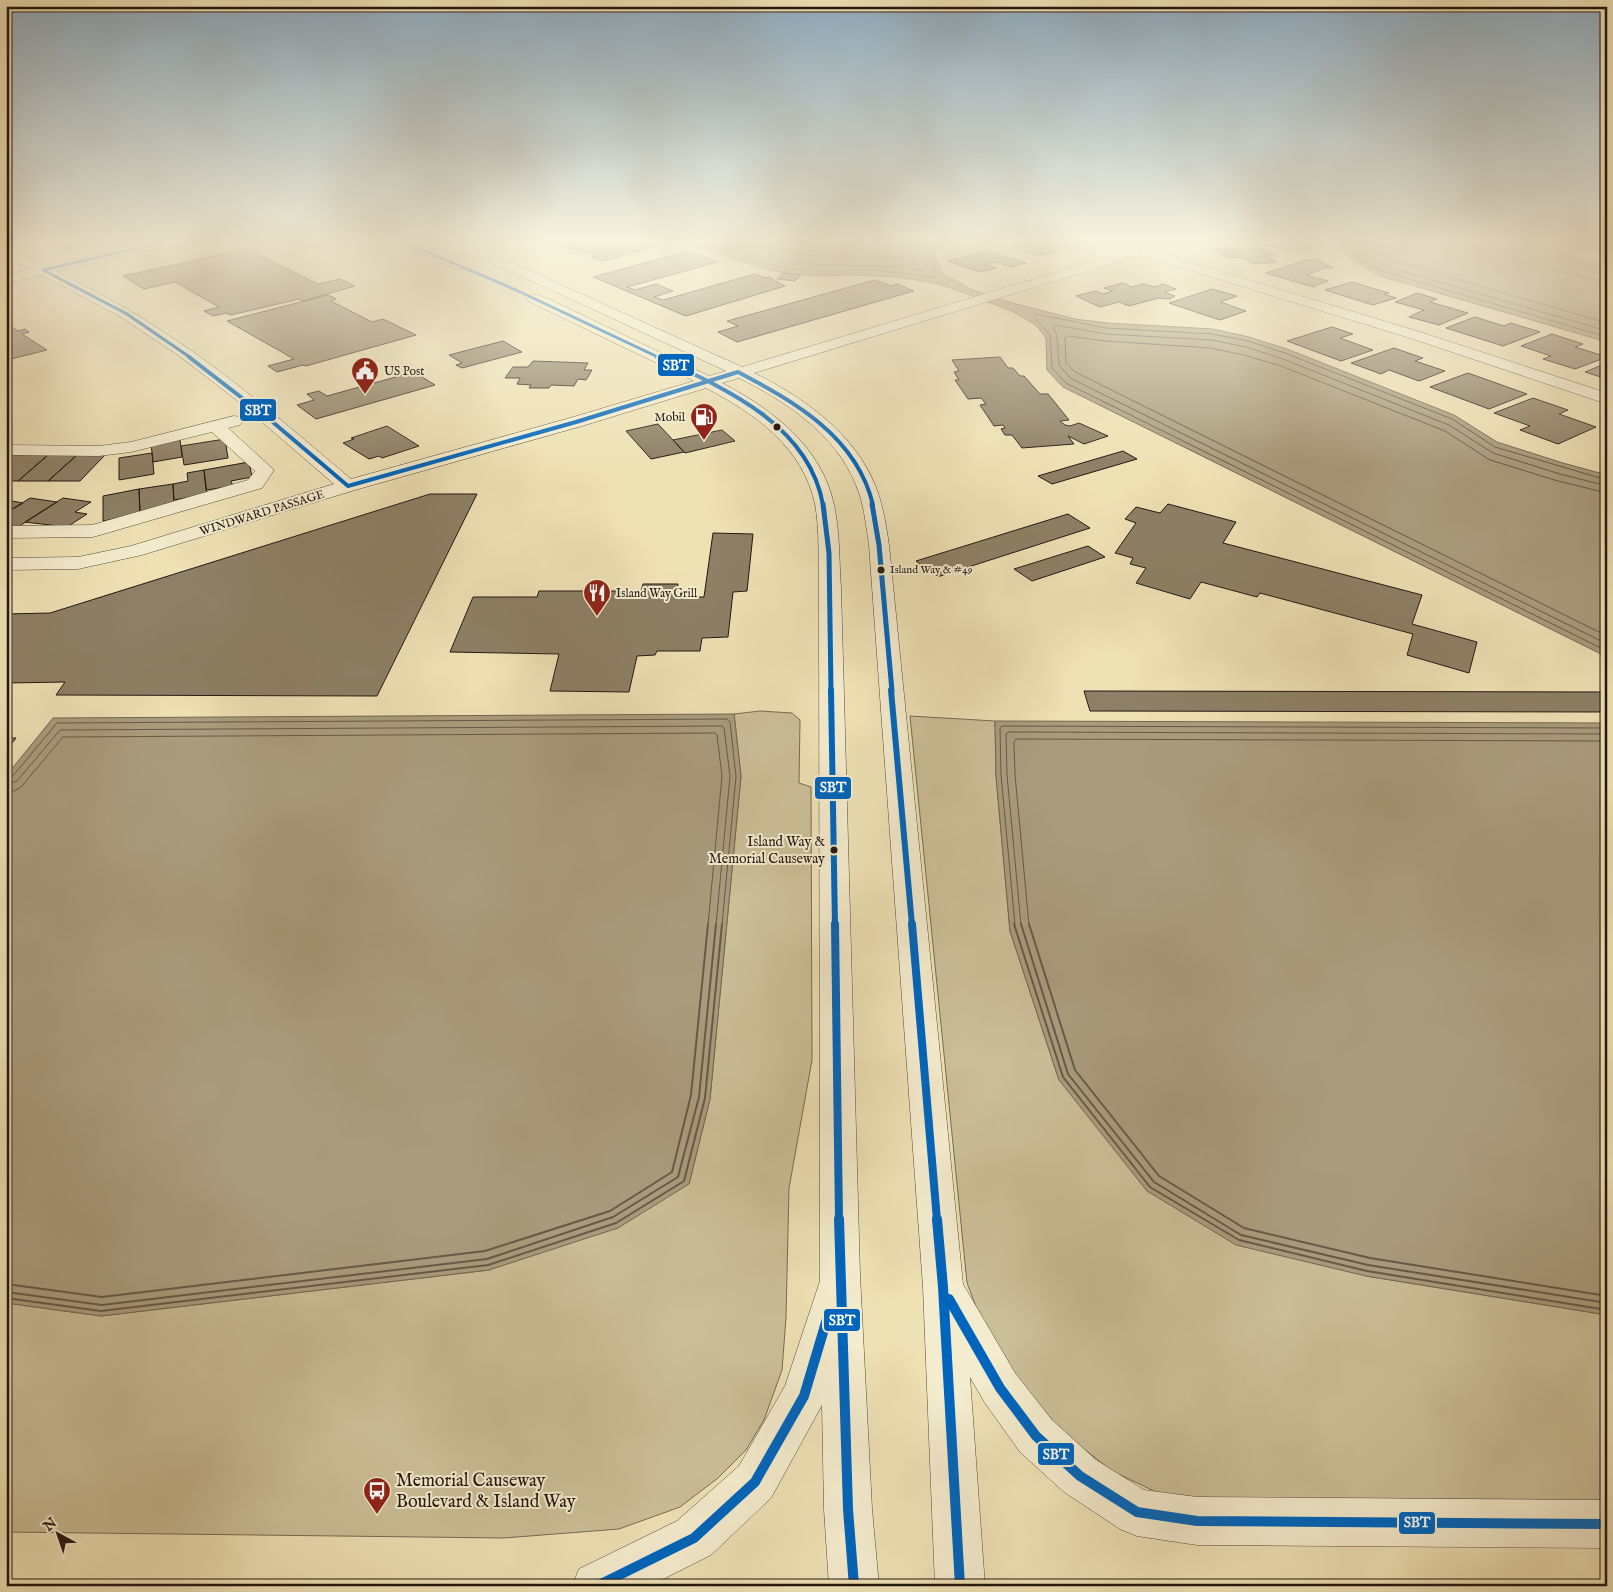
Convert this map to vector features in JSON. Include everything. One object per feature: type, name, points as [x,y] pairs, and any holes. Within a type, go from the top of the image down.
[{"type":"street","points":[[126,314],[196,361],[348,486]]},
{"type":"street","points":[[570,314],[706,382],[778,427],[800,451],[817,479],[826,512],[830,588],[840,1276],[848,1509],[854,1586]]},
{"type":"street","points":[[616,314],[738,372],[785,398],[824,427],[848,454],[860,473],[874,506],[879,545],[943,1287],[960,1586]]},
{"type":"street","name":"WINDWARD PASSAGE","points":[[6,564],[78,562],[135,551],[348,486],[576,422],[928,314]]},
{"type":"street","points":[[1347,314],[1607,399]]},
{"type":"street","points":[[6,450],[99,451],[131,447],[261,413]]},
{"type":"street","points":[[6,532],[93,531],[256,484],[265,470],[216,426]]},
{"type":"street","points":[[596,1586],[694,1538],[755,1482],[804,1396],[840,1276]]},
{"type":"street","points":[[943,1287],[1000,1388],[1036,1436],[1080,1476],[1137,1512],[1197,1521],[1607,1524]]},
{"type":"shaded area","points":[[760,711],[792,713],[800,720],[799,783],[811,787],[812,1060],[789,1188],[786,1318],[782,1370],[764,1420],[746,1450],[718,1478],[680,1507],[619,1529],[504,1538],[6,1532],[6,1303],[101,1316],[489,1270],[689,1184],[710,1099],[741,776],[734,714]]},
{"type":"shaded area","points":[[910,716],[995,721],[996,776],[1010,931],[1059,1080],[1366,1276],[1607,1315],[1607,1503],[1175,1501],[1112,1471],[1061,1431],[989,1340],[967,1283]]},
{"type":"water","points":[[1018,314],[1056,314],[1107,323],[1213,329],[1249,337],[1287,349],[1454,415],[1497,442],[1607,475],[1607,657],[1063,387],[1047,370],[1046,338],[1036,325]]},
{"type":"water","points":[[1512,314],[1607,314],[1607,342]]},
{"type":"water","points":[[734,714],[741,776],[710,1099],[689,1184],[618,1228],[489,1270],[101,1316],[6,1303],[6,776],[53,718]]},
{"type":"water","points":[[995,721],[1607,723],[1607,1315],[1366,1276],[1236,1245],[1147,1191],[1059,1080],[1010,931],[996,776]]},
{"type":"building","points":[[253,314],[357,314],[372,322],[383,319],[416,335],[306,366],[303,365],[277,372],[268,366],[294,359],[227,321]]},
{"type":"building","points":[[751,314],[833,314],[737,342],[718,332],[738,326],[727,321]]},
{"type":"building","points":[[1203,314],[1236,314],[1220,320]]},
{"type":"building","points":[[1415,314],[1465,314],[1439,325],[1409,317]]},
{"type":"building","points":[[1475,317],[1504,326],[1511,323],[1540,332],[1503,346],[1446,328]]},
{"type":"building","points":[[6,323],[18,331],[25,329],[29,332],[22,334],[47,350],[11,359],[6,356]]},
{"type":"building","points":[[1332,327],[1353,334],[1340,338],[1373,350],[1341,361],[1287,341]]},
{"type":"building","points":[[1552,334],[1583,344],[1575,347],[1607,357],[1575,369],[1543,359],[1551,356],[1521,346]]},
{"type":"building","points":[[503,341],[522,352],[462,368],[456,365],[462,363],[449,355]]},
{"type":"building","points":[[1394,348],[1423,358],[1415,361],[1445,371],[1419,381],[1389,370],[1381,374],[1351,363]]},
{"type":"building","points":[[1000,357],[1008,368],[1013,368],[1020,376],[1024,376],[1040,394],[1048,394],[1069,420],[1060,421],[1065,425],[1070,426],[1079,423],[1108,436],[1084,444],[1068,436],[1074,444],[1022,448],[1012,435],[1005,435],[1001,429],[1005,428],[1003,425],[994,426],[980,405],[986,404],[981,398],[968,399],[955,380],[959,380],[954,372],[959,371],[952,360]]},
{"type":"building","points":[[533,361],[588,363],[584,370],[592,370],[586,380],[578,379],[574,386],[551,385],[549,388],[529,388],[531,385],[517,384],[520,378],[505,378],[513,367],[528,367]]},
{"type":"building","points":[[1607,363],[1607,379],[1585,372]]},
{"type":"building","name":"US Post","points":[[414,372],[435,385],[316,419],[297,405],[314,400],[307,394],[319,391],[327,396]]},
{"type":"building","points":[[1468,373],[1527,394],[1489,409],[1430,387]]},
{"type":"building","points":[[1533,398],[1568,410],[1559,414],[1596,427],[1558,444],[1520,430],[1530,426],[1494,413]]},
{"type":"building","points":[[658,424],[684,452],[651,459],[626,431]]},
{"type":"building","points":[[387,426],[419,446],[382,458],[379,456],[369,459],[343,443],[354,439],[351,438]]},
{"type":"building","name":"Mobil","points":[[722,430],[735,441],[685,453],[673,440]]},
{"type":"building","points":[[180,439],[182,457],[153,462],[151,443]]},
{"type":"building","points":[[225,439],[228,458],[184,465],[181,446]]},
{"type":"building","points":[[1123,451],[1137,459],[1052,484],[1038,476]]},
{"type":"building","points":[[152,453],[154,474],[119,480],[119,458]]},
{"type":"building","points":[[106,454],[80,481],[48,481],[77,455]]},
{"type":"building","points":[[13,455],[48,455],[18,481],[6,481],[6,462]]},
{"type":"building","points":[[48,455],[77,455],[48,481],[18,481]]},
{"type":"building","points":[[249,462],[252,477],[231,481],[233,486],[206,490],[204,470]]},
{"type":"building","points":[[204,470],[207,494],[174,500],[173,484],[188,481],[187,473]]},
{"type":"building","points":[[173,484],[174,504],[140,511],[139,489]]},
{"type":"building","points":[[139,489],[140,514],[103,521],[103,496]]},
{"type":"building","points":[[430,494],[477,494],[377,696],[56,695],[65,682],[6,683],[6,614],[50,613]]},
{"type":"building","points":[[30,498],[57,502],[18,527],[6,525],[6,513]]},
{"type":"building","points":[[63,498],[91,502],[75,512],[87,514],[67,527],[25,522]]},
{"type":"building","points":[[6,500],[23,503],[6,513]]},
{"type":"building","points":[[1168,504],[1236,522],[1223,543],[1422,595],[1412,624],[1477,642],[1469,673],[1407,655],[1413,634],[1260,593],[1257,597],[1201,582],[1190,599],[1136,583],[1146,568],[1130,564],[1133,558],[1115,553],[1136,523],[1125,519],[1136,507],[1160,513]]},
{"type":"building","points":[[1068,514],[1090,528],[937,577],[916,561]]},
{"type":"building","name":"Island Way Grill","points":[[713,533],[753,534],[747,591],[733,592],[728,637],[702,638],[700,651],[657,651],[655,655],[637,656],[629,692],[550,691],[559,654],[450,652],[473,597],[537,597],[539,591],[641,591],[643,584],[678,584],[676,597],[704,597]]},
{"type":"building","points":[[1088,546],[1105,557],[1032,581],[1014,569]]},
{"type":"building","points":[[1084,691],[1607,692],[1607,712],[1090,711]]},
{"type":"building","points":[[6,738],[16,738],[6,751]]},
{"type":"transit line","name":"SBT","points":[[127,314],[213,374],[348,486],[576,422],[738,372],[776,393],[813,418],[845,448],[857,465],[869,492],[879,545],[943,1287],[960,1586]]},
{"type":"transit line","name":"SBT","points":[[569,314],[723,389],[767,418],[786,434],[802,453],[811,468],[823,501],[828,535],[830,588],[840,1275],[848,1509],[854,1586]]},
{"type":"transit line","name":"SBT","points":[[949,1299],[1000,1388],[1036,1436],[1080,1476],[1137,1512],[1197,1521],[1607,1524]]},
{"type":"transit line","name":"SBT","points":[[597,1586],[694,1538],[755,1482],[804,1396],[827,1319]]},
{"type":"place","name":"US Post","points":[[365,395]]},
{"type":"place","name":"Mobil","points":[[704,441]]},
{"type":"place","name":"Island Way & #49","points":[[881,570]]},
{"type":"place","name":"Island Way Grill","points":[[597,617]]},
{"type":"place","name":"Island Way & Memorial Causeway","points":[[834,850]]},
{"type":"place","name":"Memorial Causeway Boulevard & Island Way","points":[[377,1515]]}]
